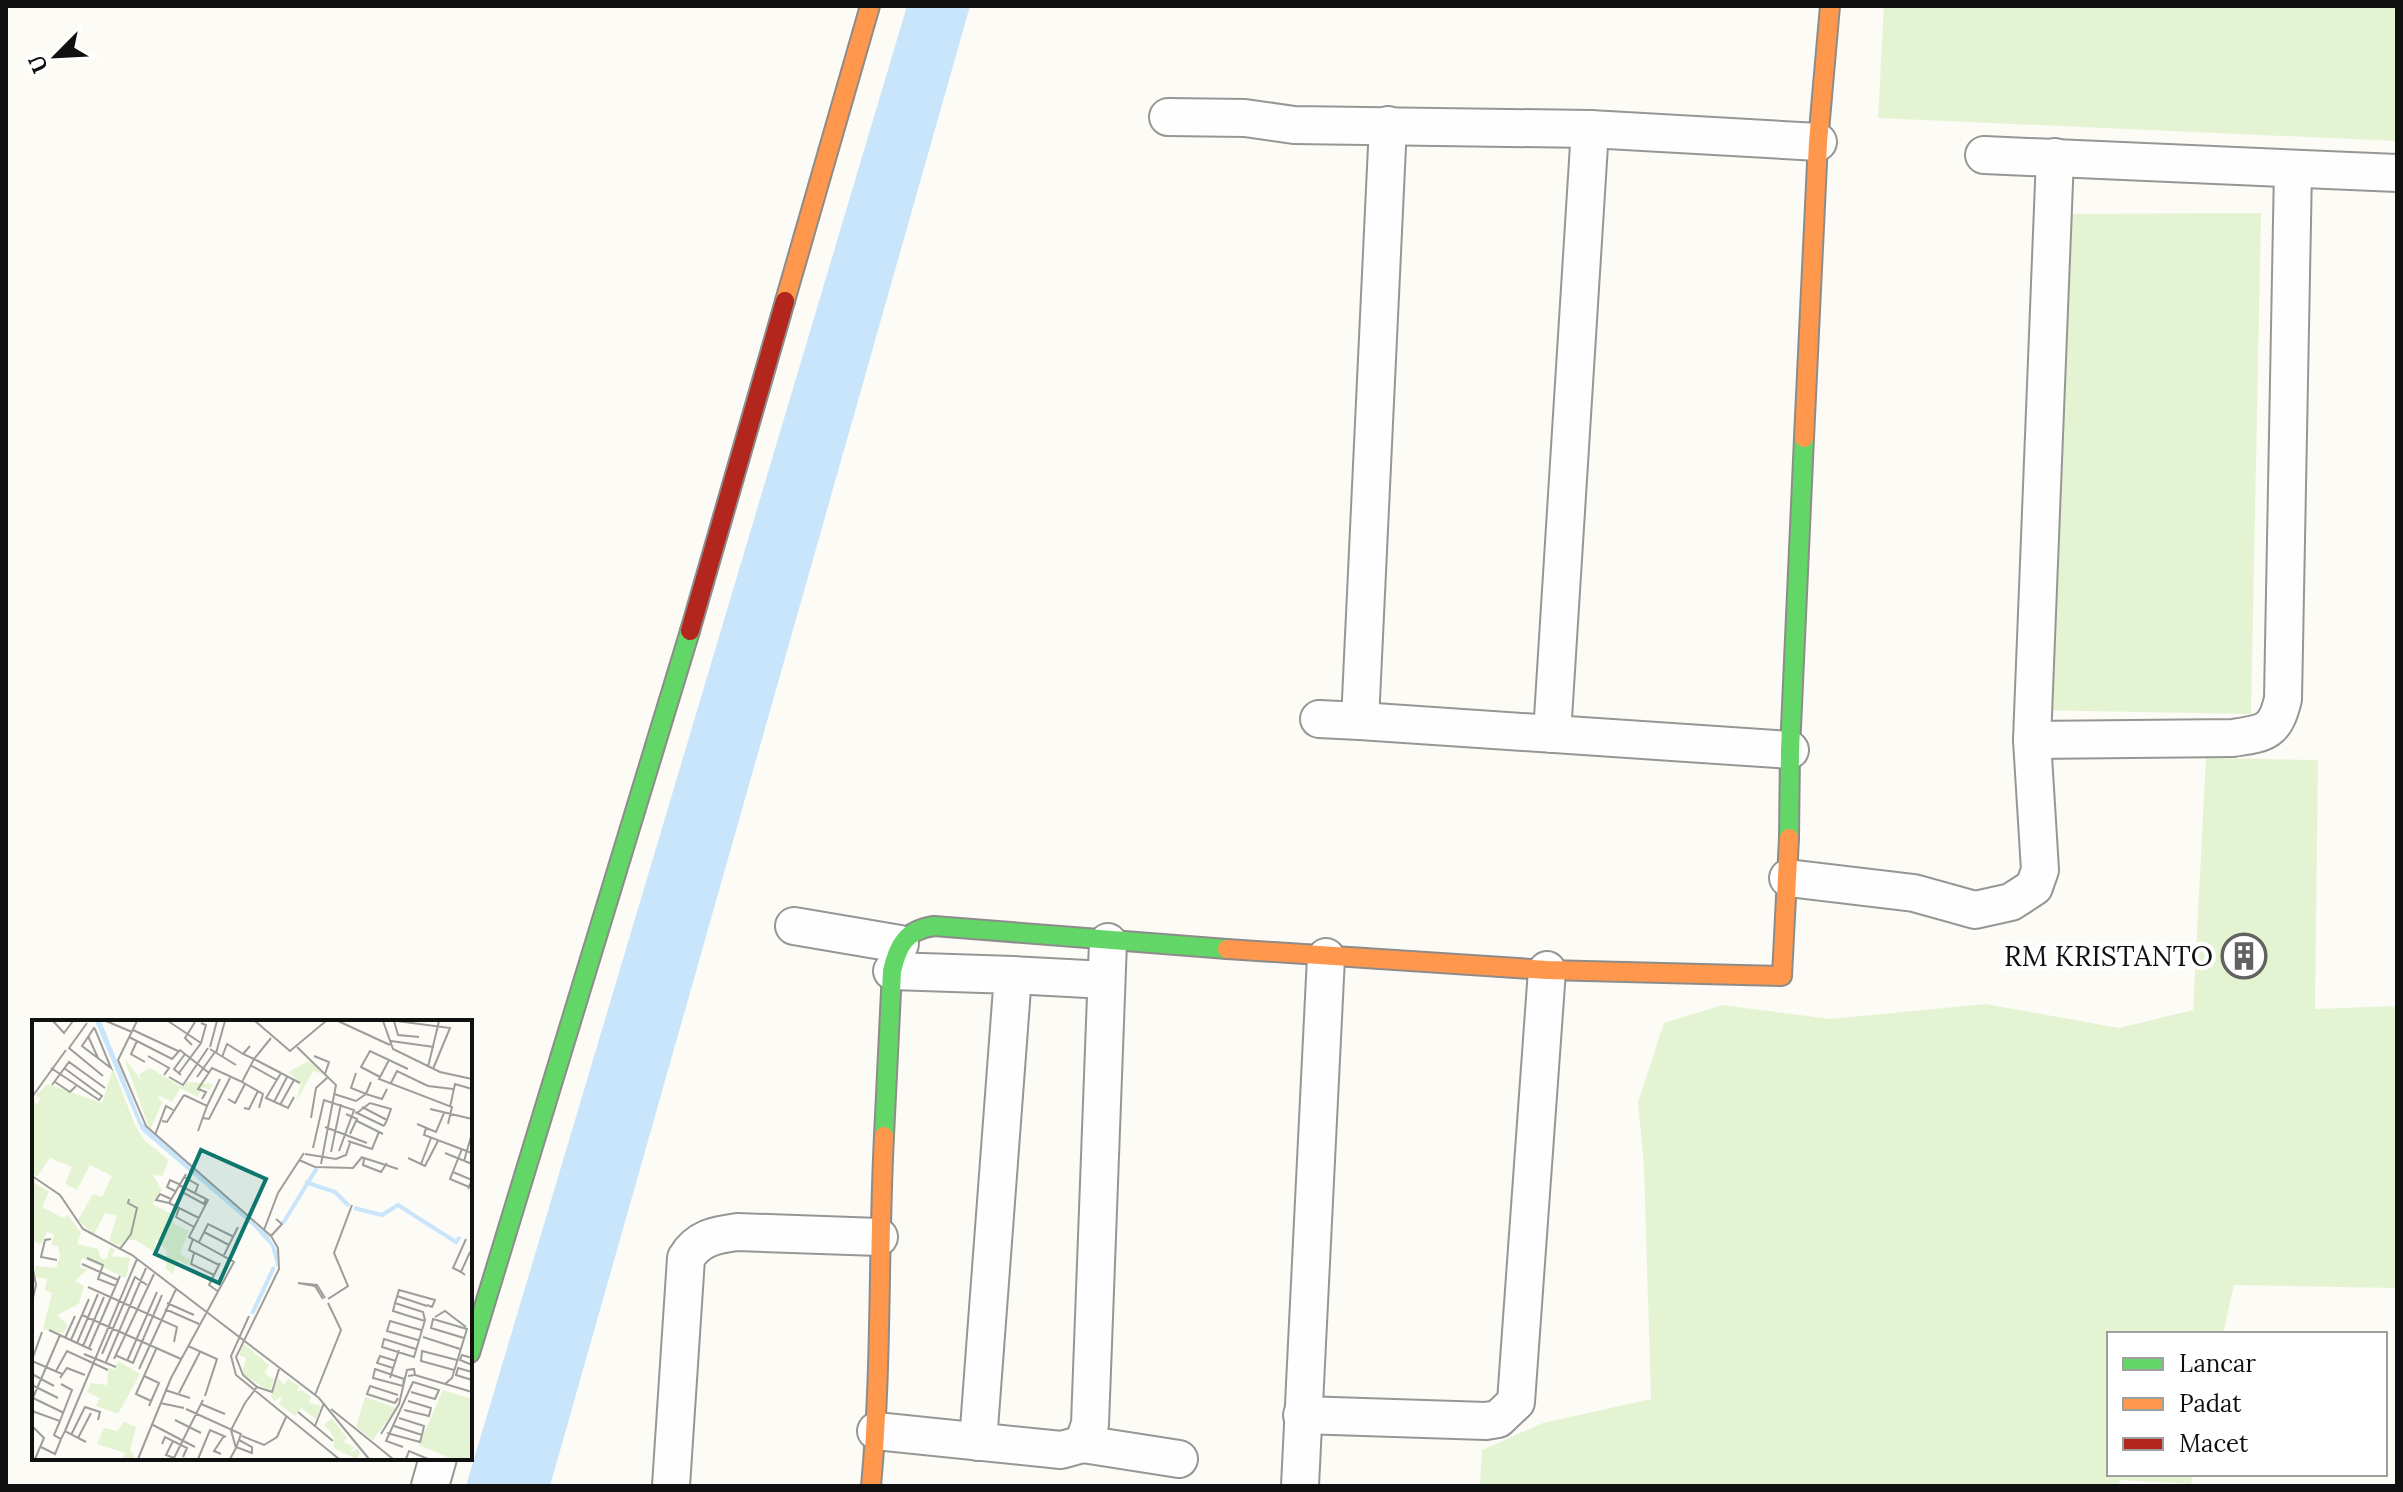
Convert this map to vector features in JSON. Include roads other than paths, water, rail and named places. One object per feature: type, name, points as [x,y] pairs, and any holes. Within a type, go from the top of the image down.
[{"type":"street","points":[[472,1346],[692,623],[870,6]]},
{"type":"street","points":[[871,1486],[876,1431],[879,1237],[896,957],[908,934],[918,927],[1547,970],[1782,976],[1818,142],[1830,6]]},
{"type":"street","points":[[1168,117],[1245,118],[1294,125],[1590,129],[1818,142]]},
{"type":"street","points":[[1360,721],[1388,125]]},
{"type":"street","points":[[1552,734],[1590,129]]},
{"type":"street","points":[[1984,155],[2397,173]]},
{"type":"street","points":[[1788,878],[1914,893],[1975,910],[2011,902],[2034,887],[2040,870],[2032,740],[2055,157]]},
{"type":"street","points":[[2032,740],[2233,738],[2257,735],[2274,726],[2279,716],[2283,684],[2293,169]]},
{"type":"street","points":[[1319,719],[1790,750]]},
{"type":"street","points":[[794,926],[896,957],[1013,975],[1106,980]]},
{"type":"street","points":[[1083,1444],[1090,1424],[1108,942]]},
{"type":"street","points":[[1300,1486],[1326,957]]},
{"type":"street","points":[[1302,1415],[1486,1421],[1498,1419],[1516,1402],[1547,970]]},
{"type":"street","points":[[978,1442],[1013,975]]},
{"type":"street","points":[[671,1486],[686,1258],[692,1248],[716,1235],[737,1232],[879,1237]]},
{"type":"street","points":[[876,1431],[1061,1450],[1083,1444],[1179,1459]]},
{"type":"street","points":[[430,1486],[437,1460]]},
{"type":"water","points":[[907,6],[970,6],[550,1486],[466,1486]]},
{"type":"place","name":"RM KRISTANTO","points":[[2244,956]]}]
